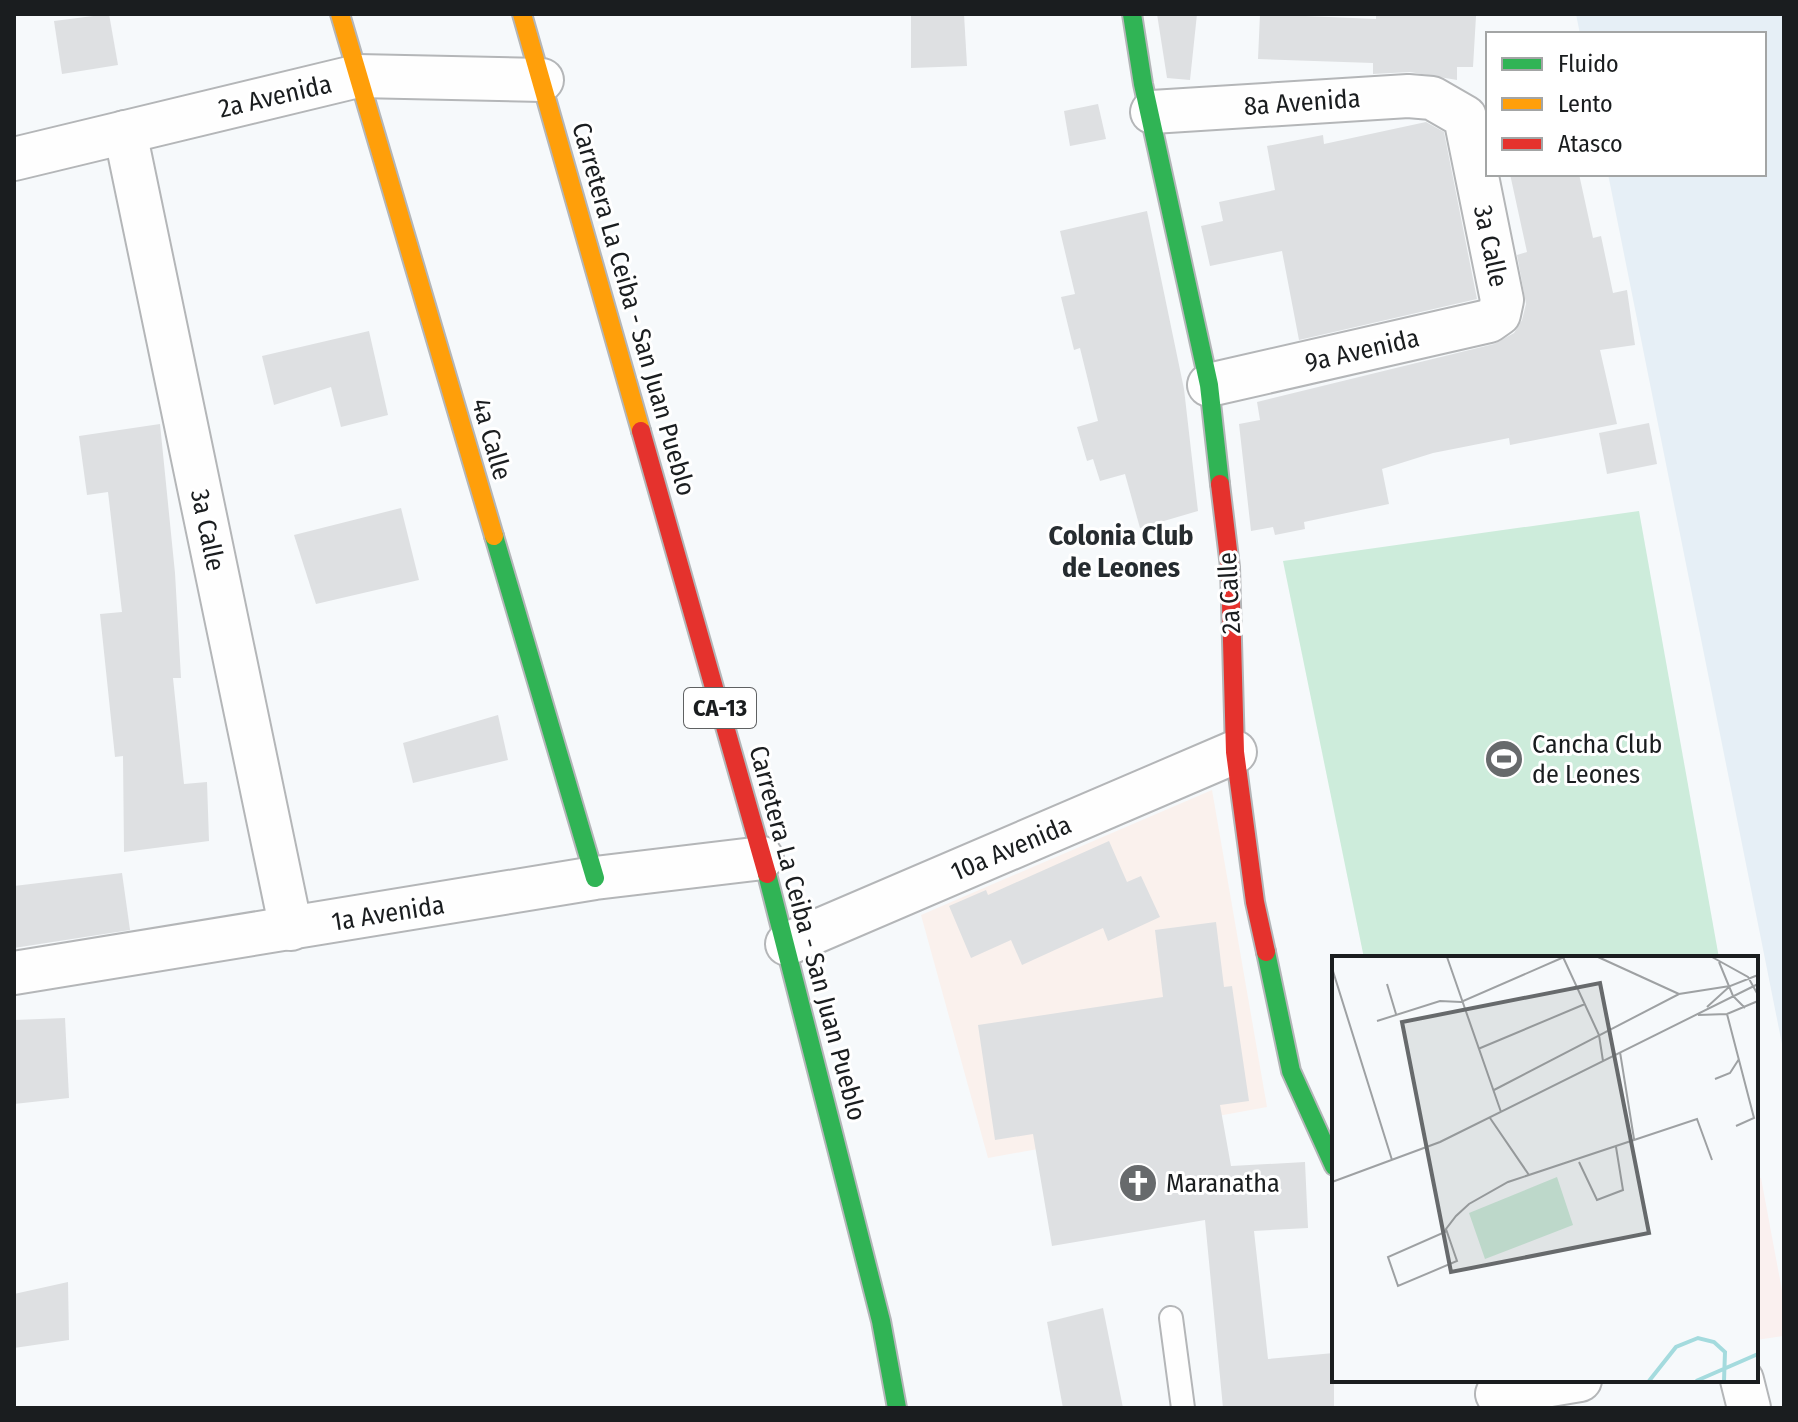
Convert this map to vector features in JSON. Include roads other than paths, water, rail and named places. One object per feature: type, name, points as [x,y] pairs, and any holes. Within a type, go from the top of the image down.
[{"type":"street","name":"4a Calle","points":[[340,14],[595,878]]},
{"type":"street","name":"Carretera La Ceiba - San Juan Pueblo","points":[[522,14],[787,944],[881,1321],[897,1408]]},
{"type":"street","name":"2a Calle","points":[[1132,14],[1143,84],[1152,112],[1209,385],[1230,567],[1235,752],[1255,902],[1291,1071],[1332,1162]]},
{"type":"street","name":"2a Avenida","points":[[14,159],[358,76],[542,80]]},
{"type":"street","name":"8a Avenida","points":[[1152,112],[1408,96],[1432,98],[1449,106]]},
{"type":"street","name":"3a Calle","points":[[1449,106],[1465,117],[1502,300]]},
{"type":"street","name":"3a Calle","points":[[125,132],[291,929]]},
{"type":"street","name":"9a Avenida","points":[[1209,385],[1489,321],[1499,314],[1502,300]]},
{"type":"street","name":"10a Avenida","points":[[787,944],[1235,752]]},
{"type":"street","name":"1a Avenida","points":[[14,973],[595,878],[762,858]]},
{"type":"street","points":[[1498,1394],[1568,1382]]},
{"type":"street","points":[[1742,1382],[1749,1408]]},
{"type":"lane","points":[[1171,1318],[1183,1408]]},
{"type":"place","name":"Cancha Club de Leones","points":[[1504,759]]},
{"type":"place","name":"Maranatha","points":[[1138,1183]]},
{"type":"district","name":"Colonia Club de Leones","points":[[1121,551]]}]
